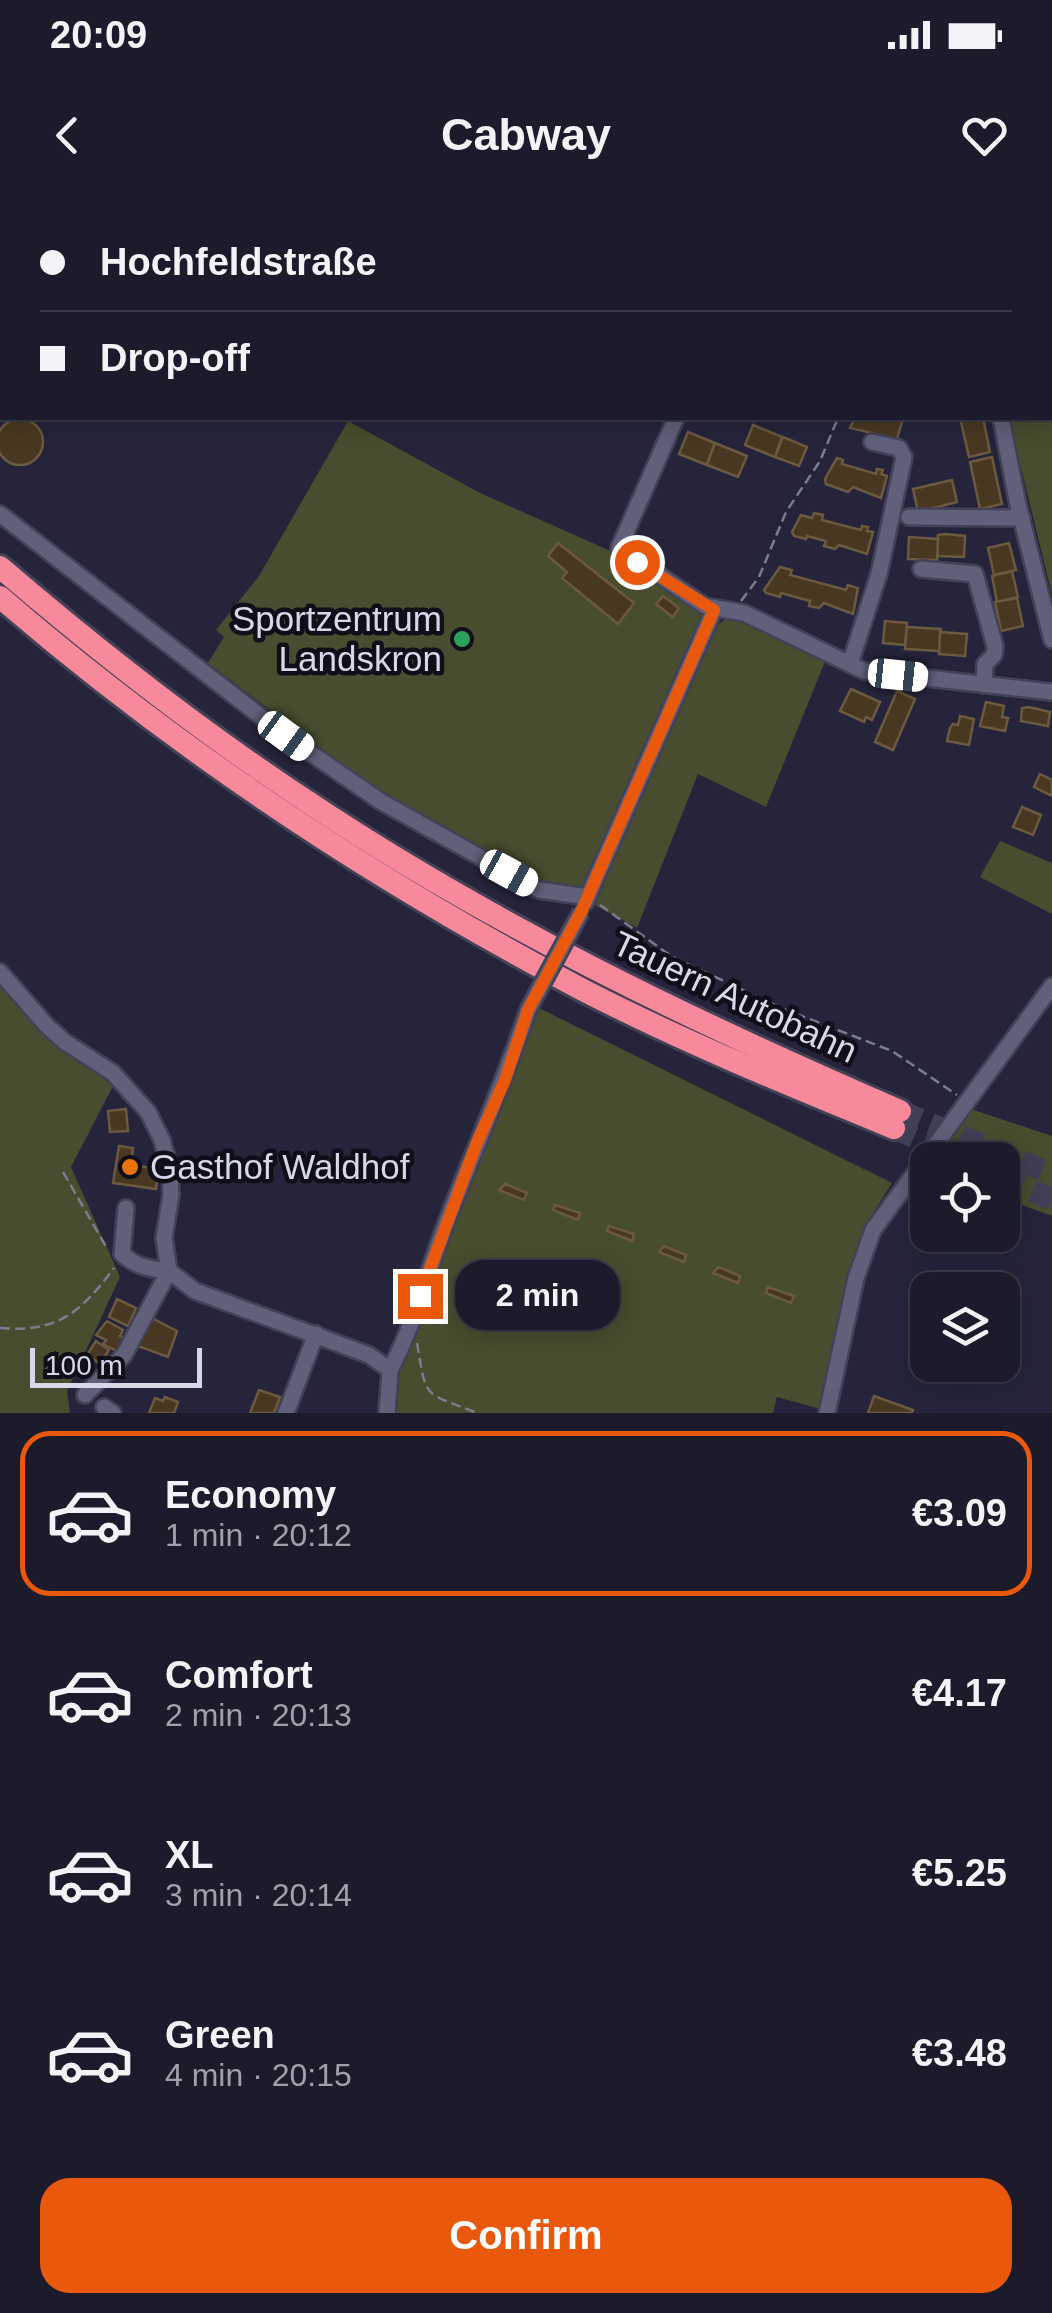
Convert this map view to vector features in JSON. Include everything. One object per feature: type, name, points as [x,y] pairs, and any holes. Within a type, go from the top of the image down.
[{"type":"highway","name":"Tauern Autobahn","points":[[0,567],[185,716],[308,803],[437,883],[618,982],[897,1120],[720,1056],[584,990],[440,910],[308,828],[180,741],[0,597]]},
{"type":"street","points":[[675,420],[620,548],[655,575],[714,610],[734,612],[864,671],[1052,692]]},
{"type":"street","points":[[1002,420],[1052,640]]},
{"type":"street","points":[[850,664],[879,574],[904,457],[899,448],[872,442]]},
{"type":"street","points":[[0,514],[286,736],[380,801],[539,890],[584,904]]},
{"type":"street","points":[[909,516],[1022,518]]},
{"type":"street","points":[[921,569],[975,574],[995,646],[994,655],[985,664],[984,684]]},
{"type":"street","points":[[387,1413],[390,1370],[505,1080],[528,1010],[584,904],[714,610]]},
{"type":"street","points":[[0,972],[47,1026],[112,1073],[148,1112],[170,1168],[171,1195],[164,1238],[169,1270],[124,1355],[84,1395]]},
{"type":"street","points":[[827,1413],[856,1278],[873,1230],[1052,986]]},
{"type":"street","points":[[126,1208],[121,1245],[126,1258],[148,1269],[169,1270],[195,1291],[369,1355],[390,1370]]},
{"type":"street","points":[[286,1413],[316,1334]]},
{"type":"path","points":[[734,612],[759,577],[786,512],[820,461],[837,420]]},
{"type":"path","points":[[584,904],[670,956],[780,1008],[892,1051],[967,1102]]},
{"type":"path","points":[[63,1172],[108,1248]]},
{"type":"path","points":[[0,1328],[23,1330],[54,1323],[88,1302],[116,1264],[126,1258]]},
{"type":"path","points":[[408,1330],[417,1342],[421,1379],[428,1391],[476,1413]]},
{"type":"green space","points":[[1009,420],[1052,420],[1052,595]]},
{"type":"green space","name":"Sportzentrum Landskron","points":[[348,421],[480,493],[615,553],[712,615],[590,884],[573,890],[548,886],[429,823],[350,771],[208,663],[224,637],[216,630],[259,576]]},
{"type":"green space","points":[[728,617],[739,618],[826,659],[766,807],[698,774],[637,928],[591,903],[662,732],[718,625]]},
{"type":"green space","points":[[1000,841],[1052,863],[1052,914],[980,877]]},
{"type":"green space","points":[[0,980],[39,1029],[113,1086],[71,1167],[120,1277],[67,1391],[70,1413],[0,1413]]},
{"type":"green space","points":[[539,1008],[892,1183],[867,1223],[856,1250],[820,1409],[777,1397],[773,1413],[397,1413],[399,1372]]},
{"type":"green space","points":[[971,1109],[1052,1136],[1052,1216],[1020,1204],[1020,1142],[947,1142]]},
{"type":"building","points":[[854,420],[902,420],[897,439],[850,428]]},
{"type":"building","points":[[960,420],[983,420],[990,452],[969,457]]},
{"type":"building","points":[[11,421],[29,421],[41,433],[41,451],[29,463],[11,463],[-1,451],[-1,433]]},
{"type":"building","points":[[753,425],[782,437],[775,457],[745,445]]},
{"type":"building","points":[[688,432],[715,443],[707,465],[679,454]]},
{"type":"building","points":[[783,437],[807,447],[799,466],[775,457]]},
{"type":"building","points":[[715,443],[747,456],[738,477],[707,465]]},
{"type":"building","points":[[992,457],[1002,504],[980,509],[970,462]]},
{"type":"building","points":[[837,458],[843,460],[842,464],[876,474],[877,469],[883,470],[881,474],[887,476],[881,498],[853,487],[848,492],[826,484]]},
{"type":"building","points":[[952,480],[957,502],[918,512],[913,489]]},
{"type":"building","points":[[814,513],[823,515],[822,520],[861,530],[862,526],[868,527],[867,531],[873,532],[867,554],[839,545],[835,549],[824,546],[826,541],[807,536],[794,536],[792,532],[801,515],[812,518]]},
{"type":"building","points":[[938,535],[965,536],[964,557],[937,556]]},
{"type":"building","points":[[909,537],[938,539],[937,560],[908,559]]},
{"type":"building","points":[[558,543],[634,603],[618,624],[562,578],[567,572],[548,556]]},
{"type":"building","points":[[1009,543],[1016,570],[994,575],[988,548]]},
{"type":"building","points":[[780,567],[792,570],[790,575],[846,590],[848,585],[858,588],[853,614],[824,603],[819,608],[809,606],[810,601],[766,593],[764,590]]},
{"type":"building","points":[[1012,571],[1018,597],[997,602],[992,576]]},
{"type":"building","points":[[663,596],[679,608],[673,617],[656,604]]},
{"type":"building","points":[[1017,598],[1023,626],[1001,631],[995,602]]},
{"type":"building","points":[[885,621],[907,623],[905,645],[883,643]]},
{"type":"building","points":[[907,627],[941,629],[939,651],[905,649]]},
{"type":"building","points":[[940,632],[967,634],[965,656],[939,654]]},
{"type":"building","points":[[851,689],[880,702],[872,720],[866,717],[864,722],[840,711]]},
{"type":"building","points":[[897,691],[915,699],[893,750],[875,742]]},
{"type":"building","points":[[986,702],[1004,706],[1002,717],[1008,718],[1005,731],[980,726]]},
{"type":"building","points":[[1022,708],[1050,712],[1048,726],[1021,721]]},
{"type":"building","points":[[960,716],[974,719],[969,745],[947,741],[950,728],[958,725]]},
{"type":"building","points":[[1040,774],[1052,780],[1052,796],[1034,787]]},
{"type":"building","points":[[1022,807],[1041,815],[1033,835],[1013,827]]},
{"type":"building","points":[[126,1109],[128,1131],[110,1132],[108,1111]]},
{"type":"building","name":"Gasthof Waldhof","points":[[119,1146],[133,1148],[131,1165],[159,1169],[156,1189],[113,1183]]},
{"type":"building","points":[[505,1184],[527,1193],[524,1200],[499,1190]]},
{"type":"building","points":[[555,1205],[580,1213],[578,1220],[553,1210]]},
{"type":"building","points":[[609,1226],[634,1234],[632,1241],[607,1231]]},
{"type":"building","points":[[664,1246],[686,1255],[684,1262],[659,1252]]},
{"type":"building","points":[[718,1267],[740,1276],[738,1283],[713,1273]]},
{"type":"building","points":[[768,1287],[794,1296],[791,1303],[766,1293]]},
{"type":"building","points":[[117,1299],[136,1308],[128,1326],[109,1317]]},
{"type":"building","points":[[148,1316],[177,1331],[168,1357],[138,1346]]},
{"type":"building","points":[[107,1321],[123,1330],[120,1336],[127,1339],[117,1351],[96,1335]]},
{"type":"building","points":[[96,1341],[109,1350],[100,1364],[87,1355]]},
{"type":"building","points":[[259,1390],[280,1397],[274,1413],[250,1413]]},
{"type":"building","points":[[874,1396],[913,1410],[912,1413],[868,1413]]},
{"type":"building","points":[[165,1397],[178,1402],[174,1413],[149,1413],[155,1398],[163,1401]]},
{"type":"tunnel","points":[[900,1111],[1052,1174]]},
{"type":"tunnel","points":[[894,1128],[924,1142]]},
{"type":"tunnel","points":[[1020,1186],[1052,1199]]},
{"type":"place","name":"Sportzentrum Landskron","points":[[462,639]]},
{"type":"place","name":"Gasthof Waldhof","points":[[130,1167]]},
{"type":"route","points":[[420,1296],[476,1145],[505,1080],[528,1010],[581,912],[714,610],[637,562]]}]
